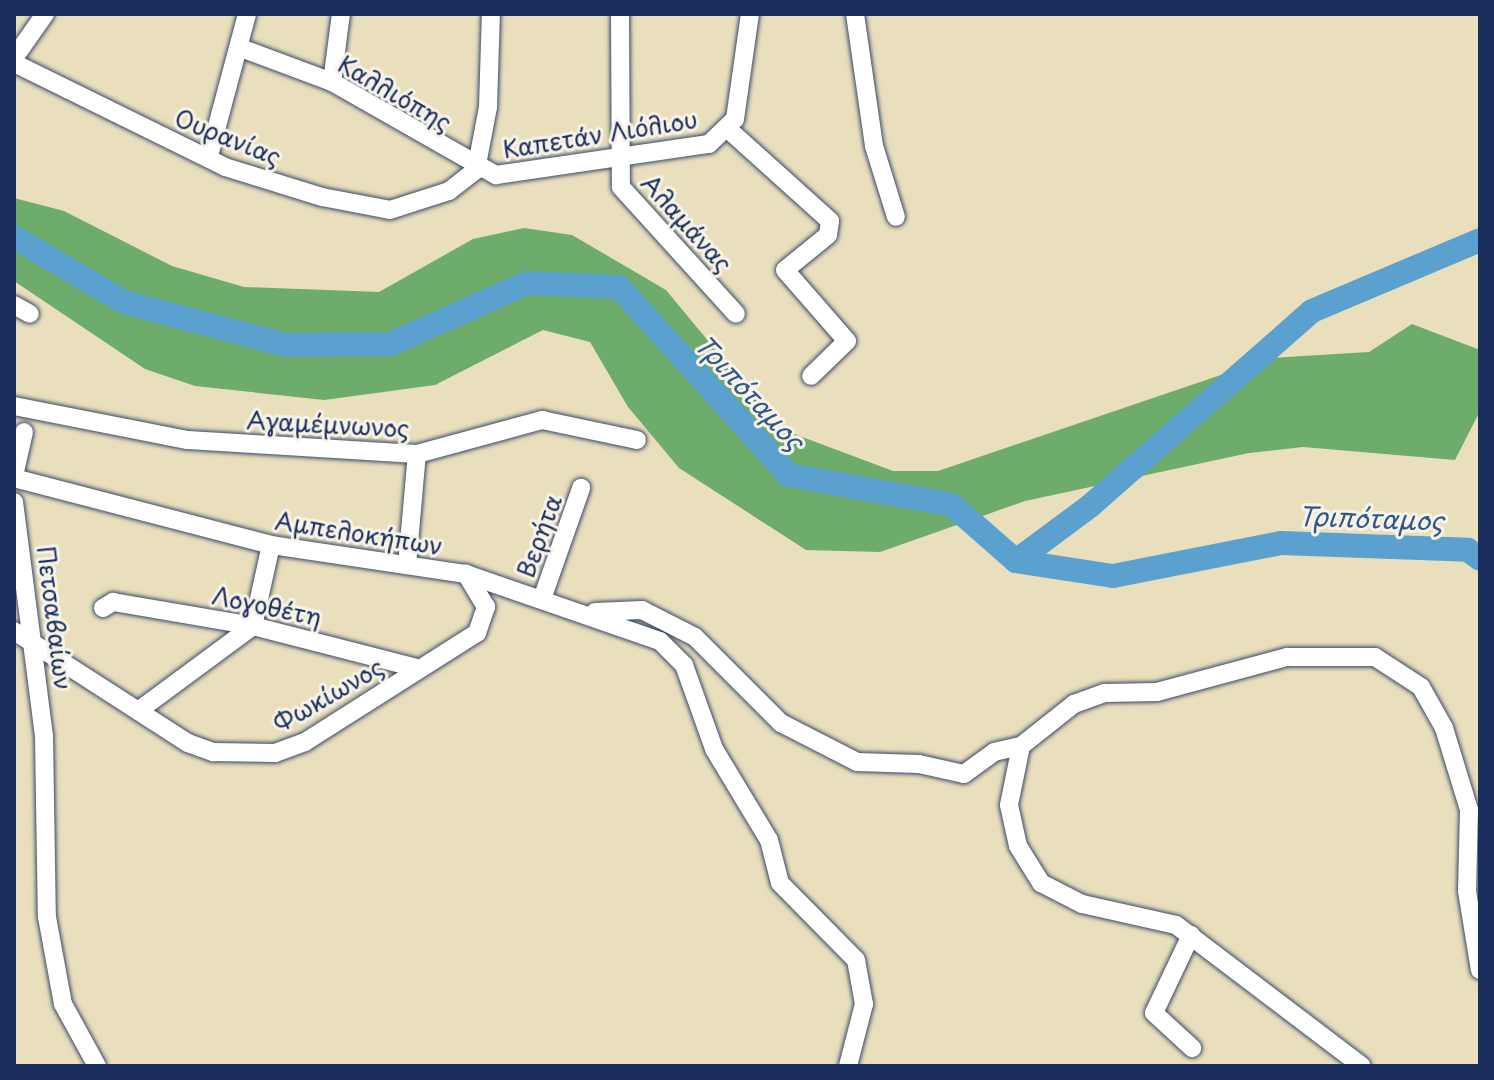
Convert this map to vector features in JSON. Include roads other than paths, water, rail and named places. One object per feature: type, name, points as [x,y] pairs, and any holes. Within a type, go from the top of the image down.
[{"type":"street","points":[[14,60],[45,14]]},
{"type":"street","points":[[209,156],[241,48],[247,14]]},
{"type":"street","points":[[332,82],[341,14]]},
{"type":"street","points":[[476,170],[488,107],[491,14]]},
{"type":"street","name":"Αλαμάνας","points":[[620,14],[617,157],[626,197],[736,314]]},
{"type":"street","points":[[750,14],[729,130],[830,221],[828,235],[785,270],[847,341],[811,376]]},
{"type":"street","points":[[855,14],[874,146],[896,217]]},
{"type":"street","name":"Καλλιόπης","points":[[241,48],[332,82],[476,170]]},
{"type":"street","name":"Ουρανίας","points":[[14,60],[92,108],[209,156],[322,197],[390,210],[449,191],[476,170]]},
{"type":"street","name":"Καπετάν Λιόλιου","points":[[476,170],[496,175],[709,144],[729,130]]},
{"type":"street","name":"Αγαμέμνωνος","points":[[14,406],[188,440],[417,454],[542,420],[637,440]]},
{"type":"street","points":[[14,477],[24,432]]},
{"type":"street","points":[[407,565],[417,454]]},
{"type":"street","name":"Αμπελοκήπων","points":[[14,477],[271,545],[466,574],[581,613],[632,626],[684,665],[714,749],[769,840],[780,883],[856,960],[864,1004],[848,1066]]},
{"type":"street","name":"Βερήτα","points":[[542,599],[581,488]]},
{"type":"street","name":"Πετσαβαίων","points":[[14,502],[36,649],[47,917],[63,1004],[97,1066]]},
{"type":"street","points":[[138,711],[253,626],[271,545]]},
{"type":"street","name":"Φωκίωνος","points":[[14,631],[36,649],[213,752],[275,753],[477,633],[486,607],[466,574]]},
{"type":"street","name":"Λογοθέτη","points":[[103,608],[113,602],[253,626],[420,669]]},
{"type":"street","points":[[581,613],[626,609],[659,616],[695,637],[781,723],[857,762],[919,764],[964,774],[1002,748],[1021,746],[1074,704],[1105,693],[1157,692],[1287,657],[1375,657],[1421,687],[1444,728],[1469,810],[1467,891],[1480,970]]},
{"type":"street","points":[[1021,746],[1009,805],[1018,846],[1041,883],[1082,904],[1191,935],[1362,1066]]},
{"type":"street","points":[[1191,935],[1154,1013],[1192,1048]]},
{"type":"waterway","name":"Τριπόταμος","points":[[14,237],[124,302],[286,345],[391,344],[527,283],[619,287],[789,475],[952,505],[1016,561],[1113,576],[1281,543],[1468,550],[1480,559]]},
{"type":"waterway","points":[[1016,561],[1090,506],[1312,311],[1480,240]]}]
